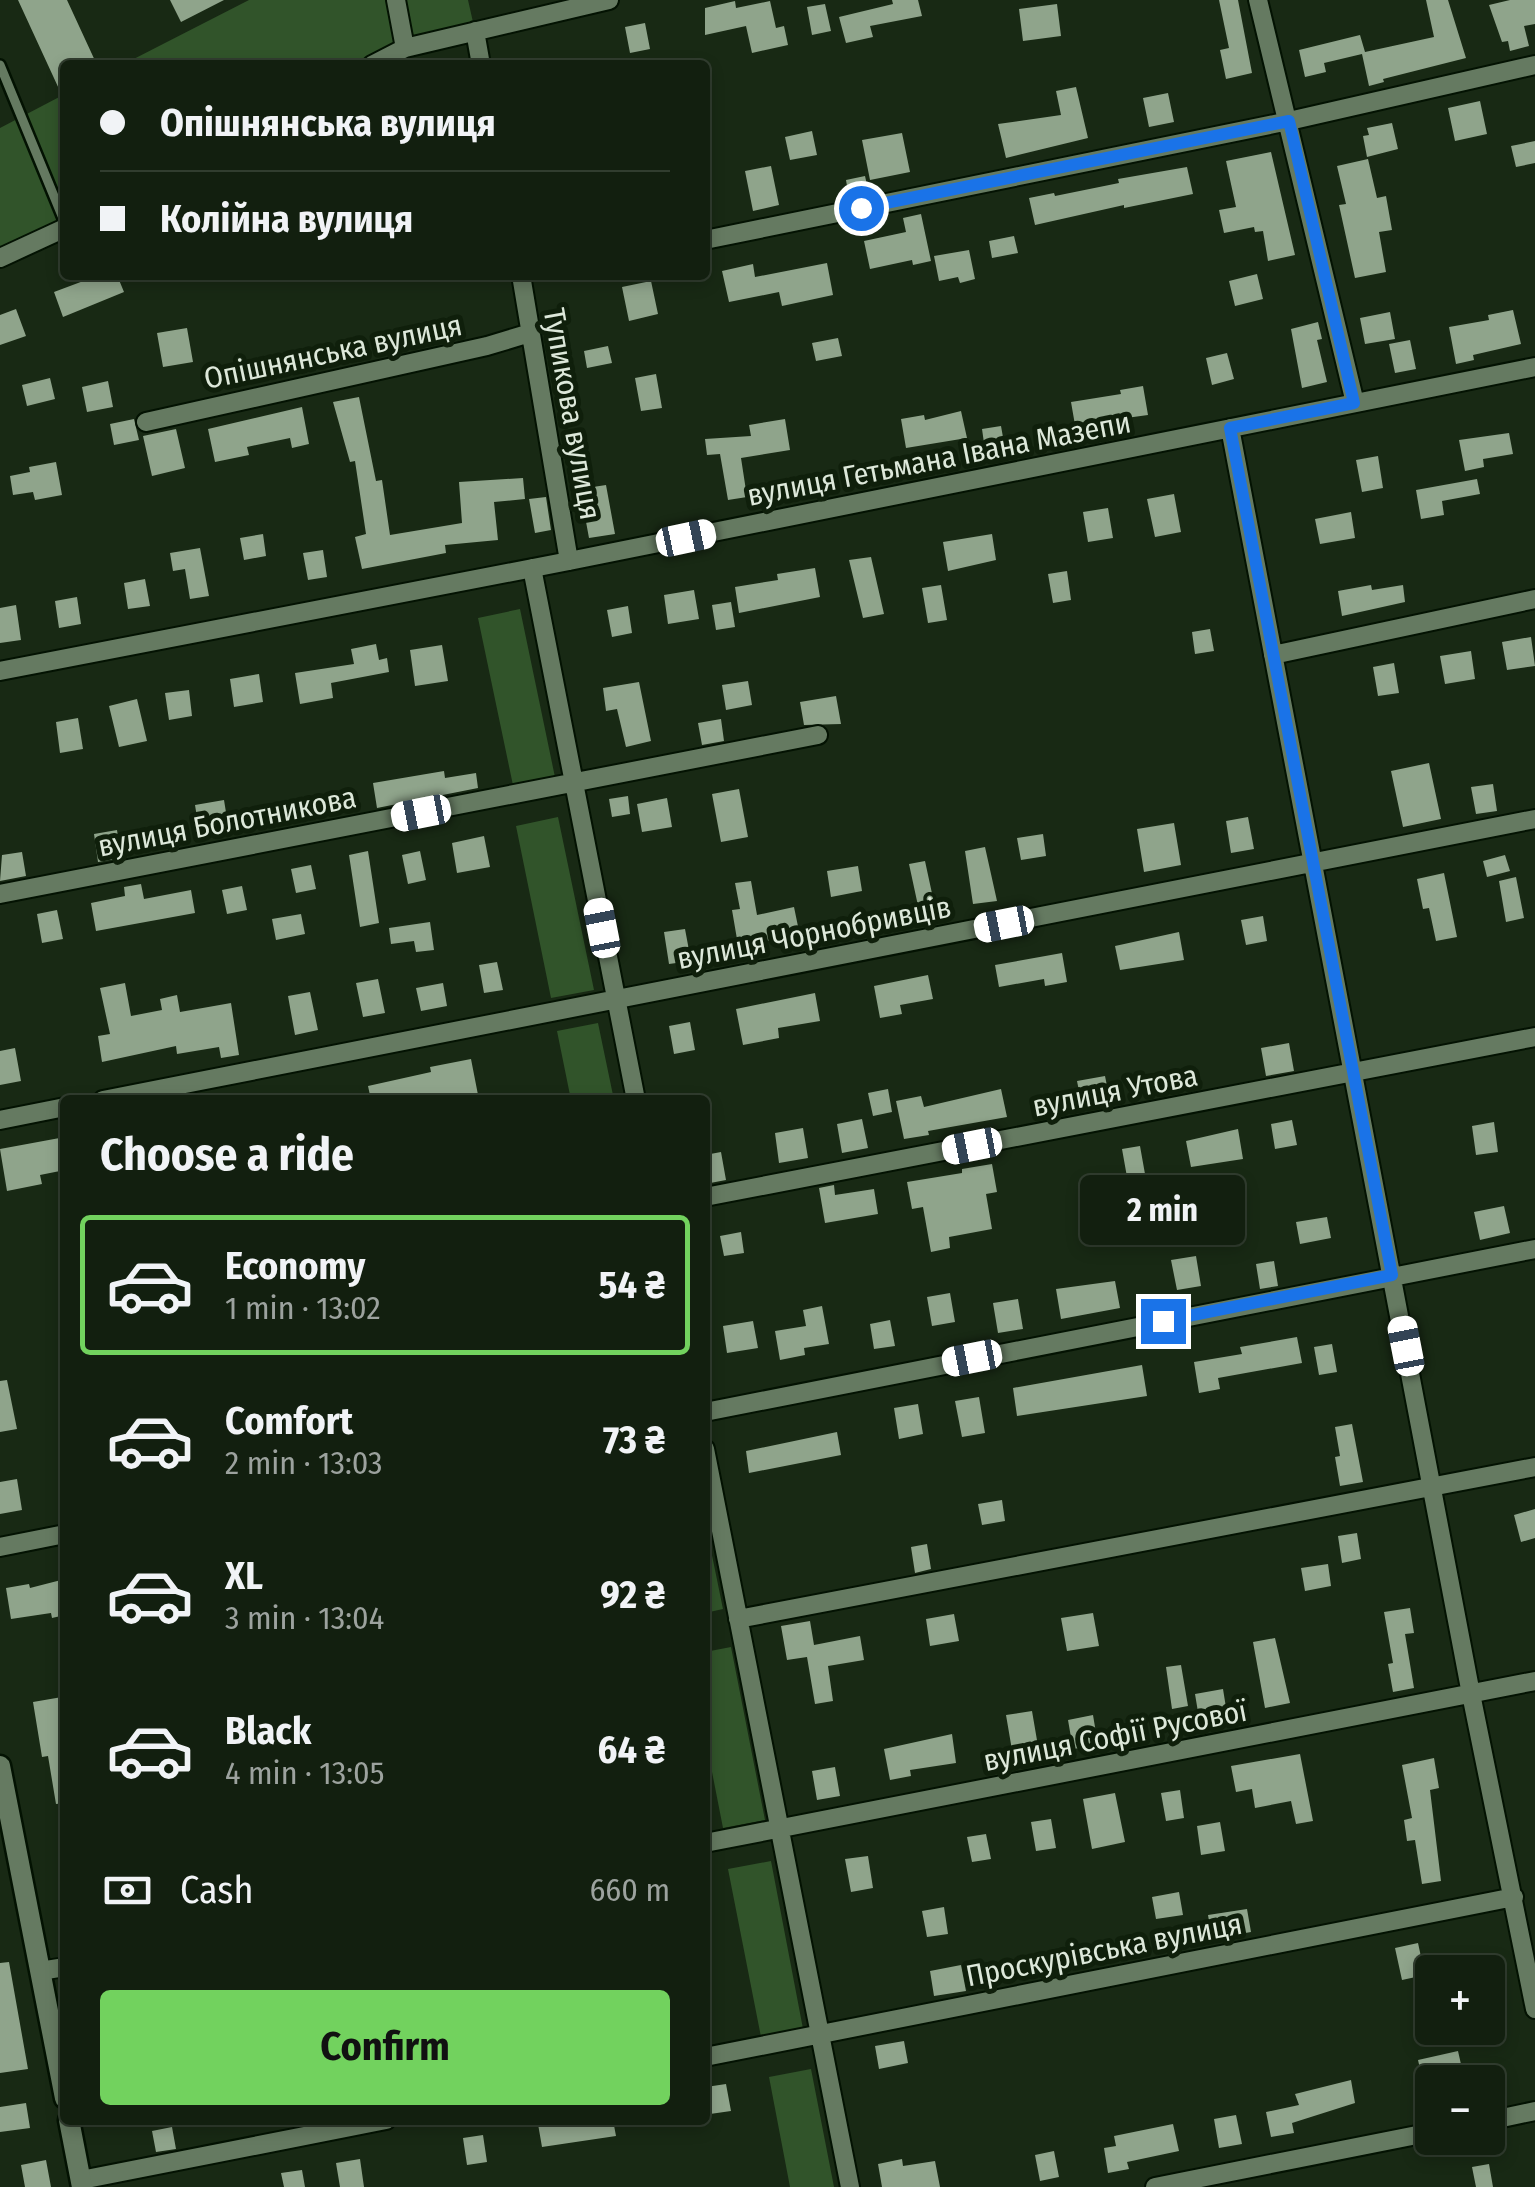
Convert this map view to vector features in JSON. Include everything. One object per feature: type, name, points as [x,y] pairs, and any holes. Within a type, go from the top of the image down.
[{"type":"street","points":[[396,0],[404,48]]},
{"type":"street","points":[[381,60],[404,48],[608,0]]},
{"type":"street","points":[[1258,0],[1354,403]]},
{"type":"street","points":[[474,31],[480,60]]},
{"type":"street","points":[[710,239],[1289,121],[1535,65]]},
{"type":"street","points":[[0,258],[60,228]]},
{"type":"street","name":"Тупикова вулиця","points":[[524,280],[569,561]]},
{"type":"street","name":"Опішнянська вулиця","points":[[146,422],[530,333]]},
{"type":"street","name":"вулиця Гетьмана Івана Мазепи","points":[[0,670],[569,561],[1535,367]]},
{"type":"street","points":[[1230,428],[1471,1694],[1535,2009]]},
{"type":"street","points":[[532,568],[635,1095]]},
{"type":"street","points":[[1274,655],[1535,599]]},
{"type":"street","name":"вулиця Болотникова","points":[[0,894],[818,735]]},
{"type":"street","name":"вулиця Чорнобривців","points":[[129,1095],[1535,819]]},
{"type":"street","name":"вулиця Утова","points":[[710,1196],[1535,1037]]},
{"type":"street","points":[[0,1120],[60,1108]]},
{"type":"street","points":[[710,1411],[1535,1248]]},
{"type":"street","points":[[738,1619],[1535,1467]]},
{"type":"street","points":[[710,1475],[850,2187]]},
{"type":"street","points":[[0,1547],[60,1535]]},
{"type":"street","name":"вулиця Софії Русової","points":[[710,1842],[1535,1681]]},
{"type":"street","points":[[0,1766],[60,2073]]},
{"type":"street","name":"Проскурівська вулиця","points":[[710,2056],[1514,1897]]},
{"type":"street","points":[[40,1971],[60,1967]]},
{"type":"street","points":[[1505,2118],[1535,2112]]},
{"type":"street","points":[[70,2125],[82,2184],[362,2125]]},
{"type":"street","points":[[1154,2187],[1415,2135]]},
{"type":"lane","points":[[0,65],[60,213]]},
{"type":"green space","points":[[249,0],[468,0],[475,31],[387,60],[132,60]]},
{"type":"green space","points":[[60,97],[60,230],[5,256],[0,245],[0,128]]},
{"type":"green space","points":[[520,609],[556,782],[514,790],[478,618]]},
{"type":"green space","points":[[558,817],[594,990],[551,998],[516,826]]},
{"type":"green space","points":[[598,1023],[613,1095],[570,1095],[557,1031]]},
{"type":"green space","points":[[710,1545],[723,1609],[710,1612]]},
{"type":"green space","points":[[731,1647],[765,1820],[723,1828],[710,1762],[710,1651]]},
{"type":"green space","points":[[771,1861],[804,2034],[762,2042],[728,1869]]},
{"type":"green space","points":[[811,2069],[834,2187],[790,2187],[769,2077]]},
{"type":"building","points":[[18,0],[67,0],[95,60],[60,60],[60,91]]},
{"type":"building","points":[[170,0],[224,0],[181,22]]},
{"type":"building","points":[[892,0],[918,0],[922,16],[870,26],[873,37],[846,43],[839,17],[893,4]]},
{"type":"building","points":[[1219,0],[1238,0],[1252,73],[1226,79],[1220,50],[1229,48]]},
{"type":"building","points":[[1426,0],[1448,0],[1466,58],[1369,86],[1362,54],[1324,63],[1326,72],[1305,77],[1299,50],[1360,35],[1365,52],[1434,37]]},
{"type":"building","points":[[1535,0],[1535,24],[1524,26],[1529,46],[1510,51],[1508,41],[1502,42],[1489,5]]},
{"type":"building","points":[[735,1],[736,8],[770,1],[776,28],[784,26],[788,45],[752,53],[746,26],[705,35],[705,8]]},
{"type":"building","points":[[825,4],[831,31],[812,35],[807,7]]},
{"type":"building","points":[[1057,4],[1061,36],[1023,41],[1019,9]]},
{"type":"building","points":[[645,23],[650,49],[630,53],[625,27]]},
{"type":"building","points":[[1076,87],[1088,138],[1006,158],[998,124],[1061,115],[1056,91]]},
{"type":"building","points":[[1168,93],[1174,122],[1149,127],[1143,98]]},
{"type":"building","points":[[1480,101],[1487,134],[1455,141],[1448,108]]},
{"type":"building","points":[[1392,123],[1398,149],[1367,157],[1363,136],[1369,135],[1367,128]]},
{"type":"building","points":[[812,131],[817,155],[790,160],[785,137]]},
{"type":"building","points":[[902,133],[910,172],[870,180],[862,140]]},
{"type":"building","points":[[1535,141],[1535,163],[1516,167],[1511,146]]},
{"type":"building","points":[[1271,152],[1295,255],[1268,261],[1263,231],[1255,232],[1254,227],[1224,233],[1219,210],[1236,207],[1226,161]]},
{"type":"building","points":[[1368,159],[1377,198],[1386,196],[1392,230],[1379,232],[1386,272],[1355,278],[1339,205],[1346,204],[1337,166]]},
{"type":"building","points":[[771,166],[779,205],[753,211],[745,171]]},
{"type":"building","points":[[1187,167],[1193,194],[1035,225],[1029,198],[1054,193],[1055,196],[1119,183],[1118,179]]},
{"type":"building","points":[[865,176],[869,194],[849,198],[846,180]]},
{"type":"building","points":[[921,214],[931,261],[913,265],[912,260],[870,269],[864,241],[906,232],[903,218]]},
{"type":"building","points":[[1014,236],[1018,253],[992,258],[989,241]]},
{"type":"building","points":[[969,250],[975,279],[960,283],[958,277],[939,281],[934,256]]},
{"type":"building","points":[[827,263],[833,295],[782,306],[779,292],[729,302],[722,271],[753,264],[755,277]]},
{"type":"building","points":[[1257,274],[1263,299],[1235,306],[1229,281]]},
{"type":"building","points":[[86,280],[119,280],[124,292],[63,317],[54,292]]},
{"type":"building","points":[[651,281],[658,314],[629,321],[622,287]]},
{"type":"building","points":[[16,309],[26,336],[0,345],[0,315]]},
{"type":"building","points":[[1513,310],[1521,344],[1473,355],[1474,360],[1456,364],[1449,327],[1489,320],[1488,315]]},
{"type":"building","points":[[1390,312],[1395,339],[1365,344],[1360,318]]},
{"type":"building","points":[[1318,322],[1322,339],[1317,340],[1327,382],[1302,388],[1291,329]]},
{"type":"building","points":[[187,328],[193,362],[163,367],[157,333]]},
{"type":"building","points":[[838,338],[842,356],[816,361],[812,343]]},
{"type":"building","points":[[1410,340],[1416,369],[1395,373],[1389,344]]},
{"type":"building","points":[[608,346],[612,363],[587,368],[584,351]]},
{"type":"building","points":[[1227,353],[1234,379],[1212,385],[1206,358]]},
{"type":"building","points":[[656,374],[662,408],[641,411],[635,378]]},
{"type":"building","points":[[50,378],[55,399],[27,406],[22,385]]},
{"type":"building","points":[[108,381],[113,407],[87,412],[82,387]]},
{"type":"building","points":[[1143,386],[1148,415],[1075,425],[1071,402],[1121,394],[1120,390]]},
{"type":"building","points":[[359,397],[376,481],[382,480],[390,535],[462,523],[459,482],[523,478],[525,499],[494,502],[498,540],[445,545],[446,553],[362,569],[355,537],[366,534],[355,461],[350,462],[333,402]]},
{"type":"building","points":[[302,407],[309,444],[292,448],[290,438],[247,447],[249,455],[215,462],[208,429]]},
{"type":"building","points":[[961,411],[967,438],[906,448],[901,419],[924,415],[925,420]]},
{"type":"building","points":[[134,419],[139,440],[114,445],[110,424]]},
{"type":"building","points":[[785,419],[790,450],[741,458],[747,497],[728,500],[720,454],[707,455],[705,439],[751,436],[749,425]]},
{"type":"building","points":[[1001,426],[1006,454],[986,457],[982,429]]},
{"type":"building","points":[[176,429],[185,468],[152,476],[143,436]]},
{"type":"building","points":[[1509,433],[1513,454],[1483,459],[1484,467],[1465,471],[1459,440]]},
{"type":"building","points":[[1378,456],[1383,488],[1362,492],[1356,460]]},
{"type":"building","points":[[56,462],[62,495],[35,500],[33,492],[13,495],[10,476],[30,472],[29,467]]},
{"type":"building","points":[[1477,479],[1480,494],[1442,501],[1444,515],[1421,519],[1416,490]]},
{"type":"building","points":[[606,485],[615,534],[589,538],[580,489]]},
{"type":"building","points":[[1174,494],[1181,532],[1155,537],[1147,499]]},
{"type":"building","points":[[546,497],[551,530],[535,533],[529,499]]},
{"type":"building","points":[[1108,508],[1113,538],[1088,542],[1083,512]]},
{"type":"building","points":[[1351,512],[1355,538],[1320,544],[1315,519]]},
{"type":"building","points":[[263,534],[266,556],[244,560],[240,538]]},
{"type":"building","points":[[992,534],[996,560],[948,571],[943,542]]},
{"type":"building","points":[[200,548],[209,596],[190,599],[185,569],[173,571],[170,553]]},
{"type":"building","points":[[323,550],[327,577],[308,580],[303,553]]},
{"type":"building","points":[[871,557],[884,614],[863,618],[849,560]]},
{"type":"building","points":[[815,568],[820,597],[739,613],[735,587],[778,580],[777,574]]},
{"type":"building","points":[[1067,571],[1071,600],[1053,603],[1048,574]]},
{"type":"building","points":[[145,579],[150,606],[128,609],[124,583]]},
{"type":"building","points":[[941,585],[947,620],[928,623],[922,588]]},
{"type":"building","points":[[1371,585],[1372,590],[1403,585],[1405,602],[1342,616],[1338,591]]},
{"type":"building","points":[[694,590],[699,619],[668,624],[664,595]]},
{"type":"building","points":[[77,597],[81,624],[59,628],[55,601]]},
{"type":"building","points":[[731,602],[735,627],[716,630],[712,605]]},
{"type":"building","points":[[16,605],[21,640],[0,643],[0,608]]},
{"type":"building","points":[[628,606],[632,633],[612,637],[607,610]]},
{"type":"building","points":[[1210,629],[1214,651],[1195,654],[1192,632]]},
{"type":"building","points":[[1531,637],[1535,666],[1507,670],[1502,642]]},
{"type":"building","points":[[376,644],[379,660],[387,658],[389,672],[331,683],[333,698],[300,704],[295,673],[354,664],[351,649]]},
{"type":"building","points":[[442,645],[448,681],[415,686],[410,650]]},
{"type":"building","points":[[1471,651],[1475,679],[1445,684],[1440,656]]},
{"type":"building","points":[[1394,663],[1399,693],[1378,696],[1373,667]]},
{"type":"building","points":[[259,674],[263,702],[234,707],[230,679]]},
{"type":"building","points":[[748,681],[752,705],[726,710],[722,685]]},
{"type":"building","points":[[639,682],[651,741],[626,747],[617,709],[606,711],[603,688]]},
{"type":"building","points":[[189,690],[192,716],[169,720],[165,693]]},
{"type":"building","points":[[836,696],[841,724],[804,725],[800,702]]},
{"type":"building","points":[[137,699],[147,741],[119,747],[109,706]]},
{"type":"building","points":[[78,718],[83,749],[60,753],[56,722]]},
{"type":"building","points":[[721,719],[724,741],[702,745],[698,723]]},
{"type":"building","points":[[1429,763],[1441,819],[1403,827],[1391,771]]},
{"type":"building","points":[[444,771],[445,778],[476,773],[478,788],[377,808],[373,783]]},
{"type":"building","points":[[1493,784],[1497,811],[1476,814],[1471,787]]},
{"type":"building","points":[[739,789],[748,837],[721,842],[712,794]]},
{"type":"building","points":[[628,796],[630,814],[612,817],[609,799]]},
{"type":"building","points":[[667,798],[672,827],[642,832],[637,804]]},
{"type":"building","points":[[224,800],[229,831],[200,836],[195,805]]},
{"type":"building","points":[[1248,817],[1254,849],[1231,853],[1226,821]]},
{"type":"building","points":[[1174,823],[1181,865],[1144,872],[1137,829]]},
{"type":"building","points":[[117,830],[121,858],[98,862],[94,834]]},
{"type":"building","points":[[1043,834],[1046,856],[1021,860],[1017,838]]},
{"type":"building","points":[[484,836],[490,867],[457,873],[452,843]]},
{"type":"building","points":[[985,847],[997,901],[973,904],[965,851]]},
{"type":"building","points":[[368,851],[379,923],[360,927],[349,855]]},
{"type":"building","points":[[420,851],[426,880],[408,884],[402,855]]},
{"type":"building","points":[[22,852],[26,876],[0,881],[2,855]]},
{"type":"building","points":[[1505,855],[1510,871],[1487,877],[1483,861]]},
{"type":"building","points":[[925,861],[936,912],[920,915],[909,864]]},
{"type":"building","points":[[311,865],[316,889],[296,893],[291,869]]},
{"type":"building","points":[[858,866],[862,891],[831,897],[827,871]]},
{"type":"building","points":[[1444,873],[1457,937],[1436,941],[1429,908],[1423,909],[1417,879]]},
{"type":"building","points":[[1516,877],[1524,918],[1506,922],[1499,881]]},
{"type":"building","points":[[751,881],[757,915],[794,907],[800,936],[738,945],[732,910],[740,909],[735,883]]},
{"type":"building","points":[[141,884],[144,899],[191,890],[195,913],[96,931],[91,903],[125,896],[124,887]]},
{"type":"building","points":[[242,886],[247,910],[227,914],[222,890]]},
{"type":"building","points":[[57,910],[63,939],[42,943],[37,914]]},
{"type":"building","points":[[301,914],[305,934],[276,940],[272,919]]},
{"type":"building","points":[[1263,916],[1267,941],[1246,945],[1241,920]]},
{"type":"building","points":[[430,922],[434,950],[416,952],[414,941],[391,944],[389,928]]},
{"type":"building","points":[[685,929],[691,961],[669,964],[664,932]]},
{"type":"building","points":[[1179,932],[1184,960],[1120,970],[1115,946]]},
{"type":"building","points":[[1062,953],[1067,982],[1045,986],[1044,979],[999,987],[995,965]]},
{"type":"building","points":[[497,962],[503,990],[484,993],[479,965]]},
{"type":"building","points":[[928,975],[933,999],[900,1005],[902,1014],[880,1018],[874,986]]},
{"type":"building","points":[[378,979],[385,1013],[363,1017],[356,983]]},
{"type":"building","points":[[125,983],[131,1016],[162,1010],[160,999],[177,995],[180,1012],[231,1003],[239,1055],[221,1058],[219,1047],[177,1054],[176,1046],[102,1062],[98,1036],[110,1034],[100,988]]},
{"type":"building","points":[[443,983],[447,1006],[421,1011],[416,988]]},
{"type":"building","points":[[310,992],[318,1030],[295,1035],[288,996]]},
{"type":"building","points":[[815,993],[820,1021],[778,1028],[779,1038],[743,1045],[736,1009]]},
{"type":"building","points":[[690,1022],[695,1050],[674,1054],[669,1026]]},
{"type":"building","points":[[1289,1043],[1294,1071],[1266,1076],[1261,1048]]},
{"type":"building","points":[[15,1048],[21,1081],[0,1085],[0,1051]]},
{"type":"building","points":[[471,1059],[478,1095],[370,1095],[368,1086],[431,1072],[430,1067]]},
{"type":"building","points":[[1105,1076],[1111,1106],[1083,1111],[1077,1081]]},
{"type":"building","points":[[888,1089],[892,1112],[873,1116],[868,1093]]},
{"type":"building","points":[[1001,1089],[1007,1117],[904,1139],[896,1101],[921,1096],[924,1107]]},
{"type":"building","points":[[862,1119],[868,1148],[842,1153],[837,1124]]},
{"type":"building","points":[[1292,1120],[1297,1145],[1275,1149],[1271,1124]]},
{"type":"building","points":[[1494,1122],[1498,1152],[1476,1155],[1472,1126]]},
{"type":"building","points":[[803,1128],[808,1158],[779,1163],[775,1133]]},
{"type":"building","points":[[1238,1129],[1243,1159],[1191,1167],[1186,1141]]},
{"type":"building","points":[[60,1138],[60,1171],[40,1175],[42,1184],[7,1191],[0,1149]]},
{"type":"building","points":[[1140,1146],[1145,1174],[1127,1177],[1122,1149]]},
{"type":"building","points":[[721,1152],[726,1180],[710,1183],[710,1154]]},
{"type":"building","points":[[992,1164],[997,1192],[986,1194],[992,1229],[949,1237],[950,1248],[931,1252],[923,1207],[912,1209],[907,1182]]},
{"type":"building","points":[[1191,1184],[1197,1223],[1166,1228],[1159,1189]]},
{"type":"building","points":[[834,1185],[835,1195],[874,1189],[878,1214],[825,1223],[819,1188]]},
{"type":"building","points":[[1504,1206],[1510,1233],[1480,1240],[1474,1212]]},
{"type":"building","points":[[1327,1217],[1331,1238],[1300,1244],[1296,1222]]},
{"type":"building","points":[[741,1232],[744,1253],[724,1256],[720,1236]]},
{"type":"building","points":[[1196,1256],[1201,1286],[1177,1290],[1171,1260]]},
{"type":"building","points":[[1274,1261],[1278,1286],[1260,1289],[1256,1264]]},
{"type":"building","points":[[1115,1281],[1120,1308],[1061,1319],[1056,1289]]},
{"type":"building","points":[[950,1293],[955,1322],[932,1326],[927,1297]]},
{"type":"building","points":[[1018,1299],[1023,1329],[998,1333],[993,1303]]},
{"type":"building","points":[[822,1306],[829,1344],[804,1348],[805,1355],[780,1360],[775,1331],[806,1326],[803,1310]]},
{"type":"building","points":[[890,1320],[895,1346],[874,1349],[870,1324]]},
{"type":"building","points":[[753,1321],[758,1348],[727,1353],[723,1326]]},
{"type":"building","points":[[1297,1337],[1302,1363],[1218,1378],[1220,1389],[1199,1393],[1194,1362],[1242,1354],[1240,1347]]},
{"type":"building","points":[[1332,1344],[1337,1372],[1319,1375],[1314,1347]]},
{"type":"building","points":[[1142,1365],[1147,1396],[1017,1416],[1013,1388]]},
{"type":"building","points":[[7,1380],[17,1429],[0,1432],[0,1381]]},
{"type":"building","points":[[979,1397],[985,1433],[962,1437],[955,1401]]},
{"type":"building","points":[[918,1404],[923,1434],[899,1439],[894,1408]]},
{"type":"building","points":[[1352,1424],[1363,1482],[1340,1486],[1335,1427]]},
{"type":"building","points":[[837,1432],[841,1455],[749,1473],[746,1451]]},
{"type":"building","points":[[17,1479],[22,1510],[0,1514],[0,1482]]},
{"type":"building","points":[[1002,1500],[1005,1521],[982,1525],[978,1504]]},
{"type":"building","points":[[1535,1509],[1535,1538],[1521,1542],[1514,1515]]},
{"type":"building","points":[[1357,1533],[1361,1559],[1342,1563],[1338,1536]]},
{"type":"building","points":[[927,1544],[931,1569],[915,1573],[911,1547]]},
{"type":"building","points":[[1328,1564],[1331,1586],[1305,1591],[1301,1568]]},
{"type":"building","points":[[60,1580],[60,1616],[52,1618],[51,1613],[11,1619],[6,1588],[29,1584],[30,1588]]},
{"type":"building","points":[[1410,1608],[1414,1633],[1405,1634],[1414,1688],[1393,1692],[1388,1664],[1393,1663],[1384,1612]]},
{"type":"building","points":[[1093,1613],[1099,1646],[1067,1651],[1061,1618]]},
{"type":"building","points":[[954,1614],[959,1641],[930,1646],[926,1619]]},
{"type":"building","points":[[810,1621],[814,1645],[860,1636],[864,1660],[828,1666],[833,1701],[815,1704],[807,1657],[787,1660],[781,1626]]},
{"type":"building","points":[[1275,1638],[1290,1703],[1265,1708],[1253,1642]]},
{"type":"building","points":[[1181,1665],[1188,1706],[1172,1709],[1166,1667]]},
{"type":"building","points":[[1223,1689],[1228,1720],[1200,1724],[1195,1694]]},
{"type":"building","points":[[60,1697],[60,1804],[56,1804],[48,1756],[42,1757],[33,1702]]},
{"type":"building","points":[[1032,1711],[1039,1752],[1013,1756],[1006,1715]]},
{"type":"building","points":[[1093,1715],[1098,1745],[1073,1749],[1068,1720]]},
{"type":"building","points":[[952,1734],[956,1763],[910,1770],[911,1776],[890,1780],[884,1749]]},
{"type":"building","points":[[1300,1754],[1313,1821],[1296,1824],[1291,1801],[1255,1808],[1252,1789],[1236,1792],[1231,1766]]},
{"type":"building","points":[[1434,1758],[1439,1788],[1430,1790],[1441,1881],[1422,1884],[1415,1840],[1407,1841],[1404,1820],[1412,1818],[1402,1765]]},
{"type":"building","points":[[835,1767],[840,1796],[817,1800],[812,1771]]},
{"type":"building","points":[[1180,1790],[1184,1818],[1166,1821],[1161,1793]]},
{"type":"building","points":[[1115,1793],[1125,1842],[1092,1849],[1083,1799]]},
{"type":"building","points":[[1051,1819],[1056,1848],[1036,1851],[1031,1822]]},
{"type":"building","points":[[1220,1822],[1225,1851],[1201,1855],[1197,1826]]},
{"type":"building","points":[[986,1834],[991,1859],[972,1862],[967,1837]]},
{"type":"building","points":[[868,1856],[873,1888],[851,1892],[845,1859]]},
{"type":"building","points":[[1179,1892],[1183,1915],[1156,1919],[1152,1897]]},
{"type":"building","points":[[944,1907],[948,1934],[927,1937],[922,1911]]},
{"type":"building","points":[[1247,1909],[1251,1932],[1212,1939],[1208,1915]]},
{"type":"building","points":[[1418,1943],[1421,1955],[1415,1955],[1415,1977],[1402,1980],[1395,1948]]},
{"type":"building","points":[[9,1962],[28,2069],[0,2073],[0,1963]]},
{"type":"building","points":[[961,1965],[966,1991],[934,1996],[930,1971]]},
{"type":"building","points":[[904,2041],[908,2063],[879,2069],[875,2046]]},
{"type":"building","points":[[1458,2051],[1461,2065],[1419,2065],[1418,2060]]},
{"type":"building","points":[[1351,2080],[1355,2103],[1292,2123],[1294,2133],[1271,2137],[1266,2112],[1299,2105],[1295,2094]]},
{"type":"building","points":[[726,2084],[731,2111],[710,2114],[710,2086]]},
{"type":"building","points":[[26,2103],[30,2128],[0,2132],[0,2107]]},
{"type":"building","points":[[1236,2115],[1242,2144],[1219,2148],[1214,2119]]},
{"type":"building","points":[[1173,2124],[1179,2151],[1127,2162],[1129,2169],[1108,2173],[1104,2148],[1116,2146],[1114,2136]]},
{"type":"building","points":[[538,2125],[614,2125],[616,2136],[542,2147]]},
{"type":"building","points":[[172,2127],[176,2149],[156,2152],[152,2131]]},
{"type":"building","points":[[483,2135],[487,2162],[467,2165],[463,2138]]},
{"type":"building","points":[[1054,2151],[1059,2177],[1040,2181],[1035,2155]]},
{"type":"building","points":[[360,2159],[364,2187],[340,2187],[336,2163]]},
{"type":"building","points":[[902,2159],[903,2166],[935,2161],[940,2187],[882,2187],[878,2164]]},
{"type":"building","points":[[46,2160],[51,2187],[25,2187],[21,2165]]},
{"type":"building","points":[[1489,2164],[1493,2187],[1476,2187],[1472,2167]]},
{"type":"building","points":[[302,2170],[305,2187],[284,2187],[281,2173]]},
{"type":"route","points":[[861,208],[1289,121],[1354,403],[1230,428],[1392,1275],[1163,1321]]}]
